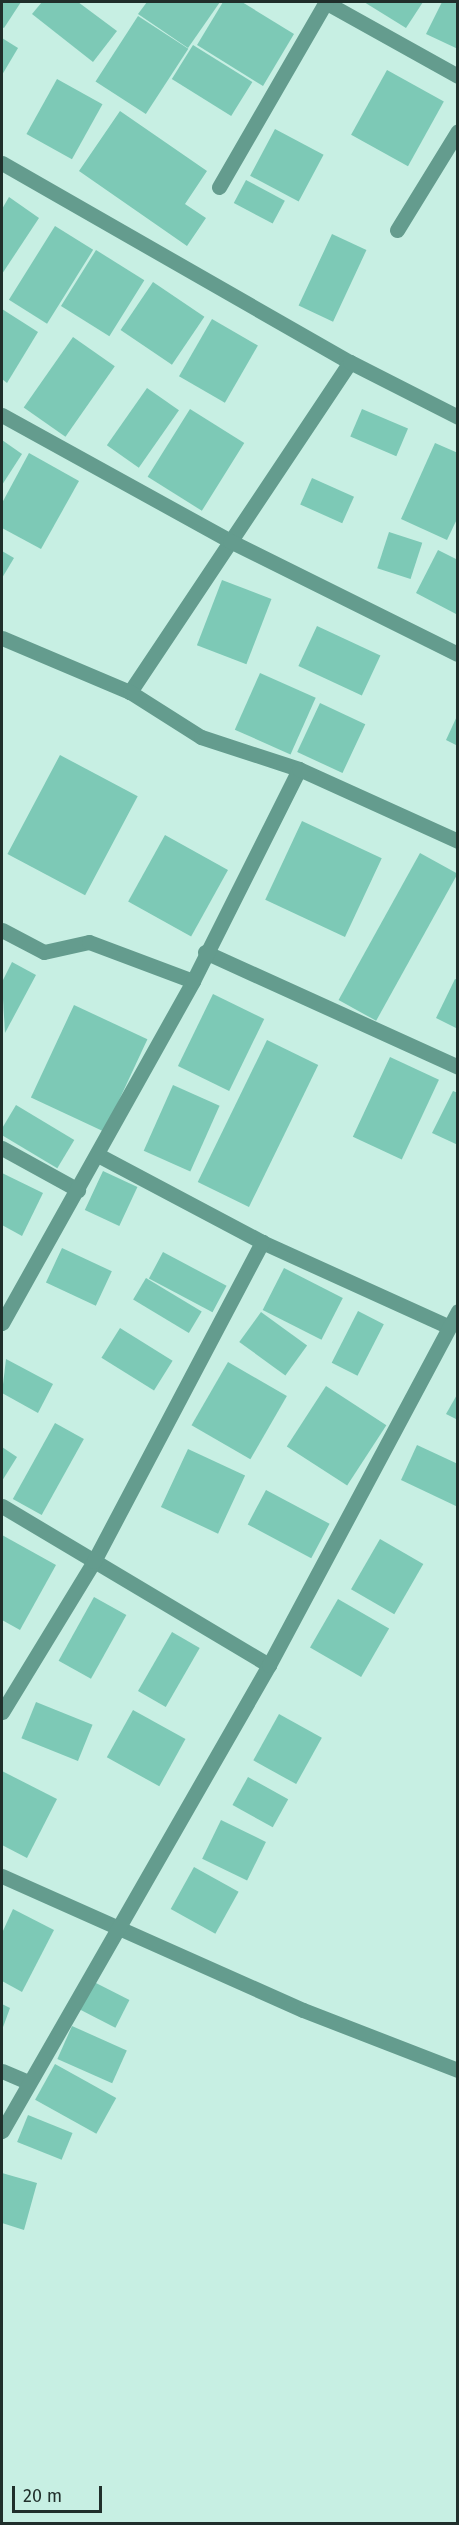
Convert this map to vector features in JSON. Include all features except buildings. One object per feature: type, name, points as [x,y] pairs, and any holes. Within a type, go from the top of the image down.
[{"type":"street","points":[[219,187],[325,2],[458,76]]},
{"type":"street","points":[[397,230],[458,131]]},
{"type":"street","points":[[2,163],[350,362],[458,417]]},
{"type":"street","points":[[130,692],[350,362]]},
{"type":"street","points":[[2,415],[230,541],[458,654]]},
{"type":"street","points":[[2,638],[130,692],[201,737],[299,769],[458,841]]},
{"type":"street","points":[[2,1323],[98,1155],[193,981],[205,952],[299,769]]},
{"type":"street","points":[[2,930],[44,952],[89,942],[193,981]]},
{"type":"street","points":[[205,952],[458,1067]]},
{"type":"street","points":[[2,1148],[78,1190]]},
{"type":"street","points":[[98,1155],[262,1242],[449,1327]]},
{"type":"street","points":[[2,1712],[94,1561],[262,1242]]},
{"type":"street","points":[[2,2131],[25,2081],[269,1665],[458,1311]]},
{"type":"street","points":[[2,1506],[269,1665]]},
{"type":"street","points":[[2,1876],[114,1928],[458,2070]]},
{"type":"street","points":[[2,2071],[25,2081]]}]
